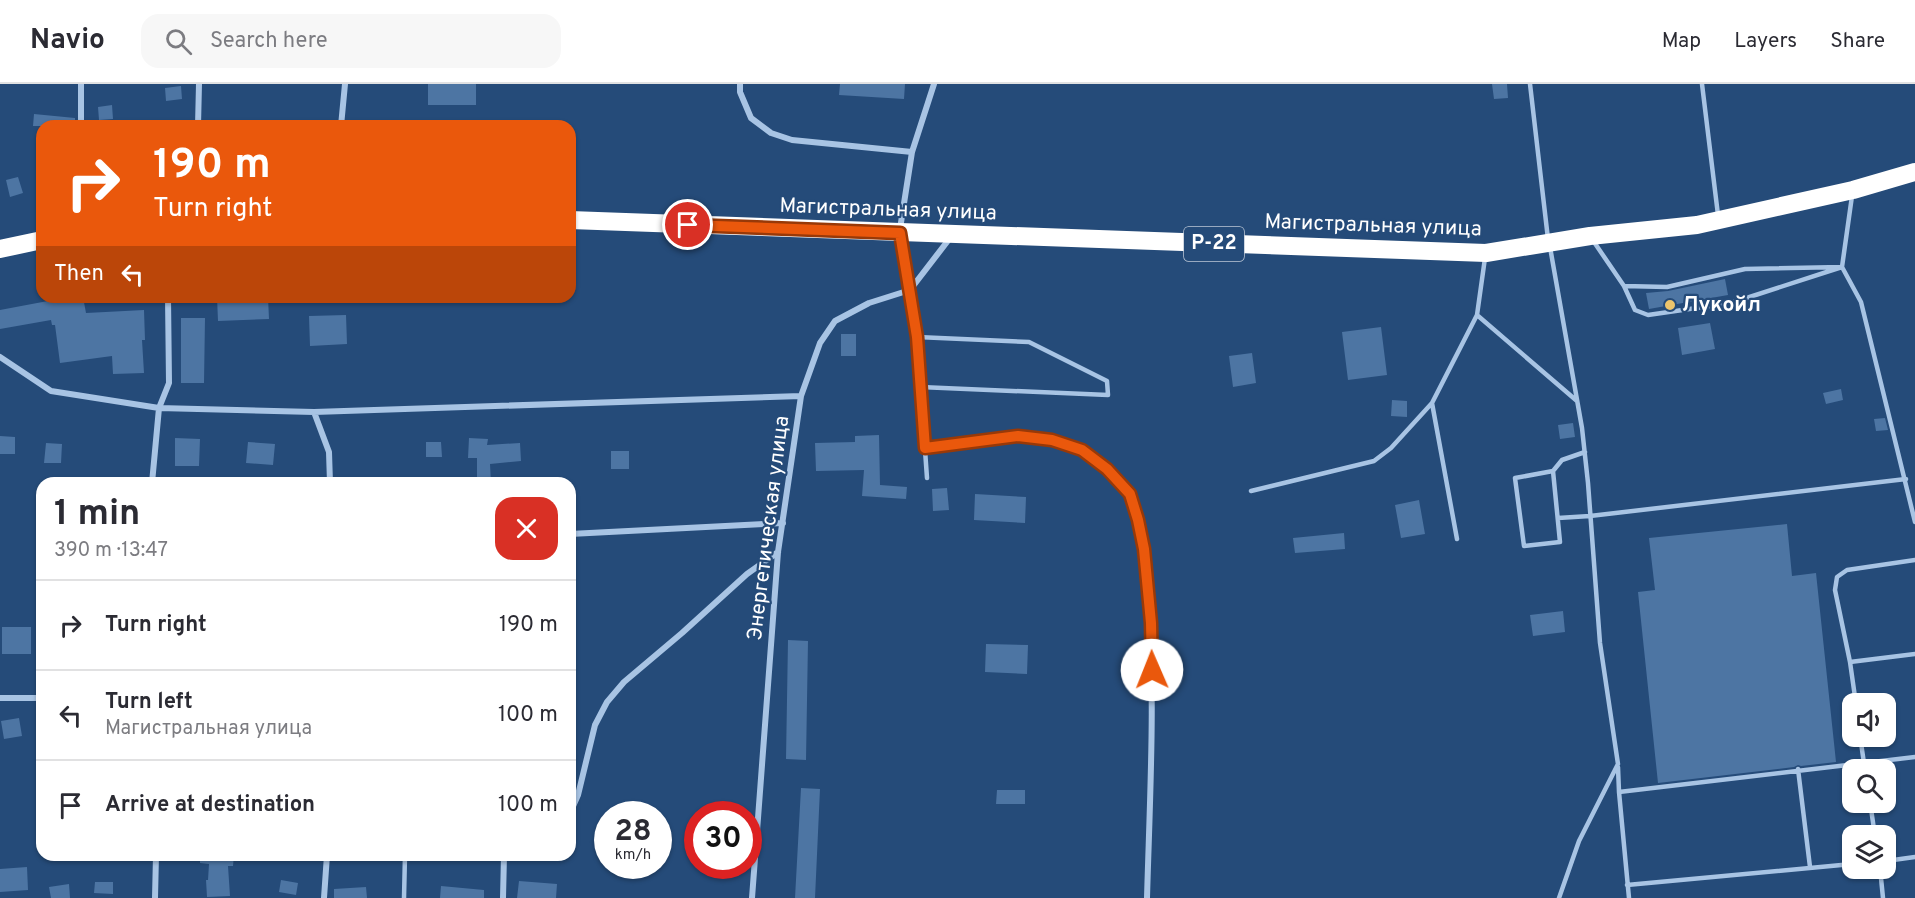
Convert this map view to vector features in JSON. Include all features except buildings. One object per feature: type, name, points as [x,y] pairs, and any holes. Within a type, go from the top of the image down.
[{"type":"highway","name":"Магистральная улица","points":[[576,220],[1486,253],[1590,236],[1697,225],[1853,190],[1915,172]]},
{"type":"highway","points":[[0,249],[36,241]]},
{"type":"street","points":[[81,84],[81,120]]},
{"type":"street","points":[[198,120],[199,84]]},
{"type":"street","points":[[342,120],[345,84]]},
{"type":"street","points":[[740,84],[740,92],[750,118],[771,133],[792,140],[912,152]]},
{"type":"street","points":[[900,233],[912,152],[934,84]]},
{"type":"street","points":[[910,290],[952,235]]},
{"type":"street","name":"Энергетическая улица","points":[[752,898],[778,552],[801,396],[820,343],[835,321],[869,303],[910,290]]},
{"type":"street","points":[[153,477],[159,408],[169,383],[168,303]]},
{"type":"street","points":[[0,357],[51,391],[159,408],[314,412],[801,396]]},
{"type":"street","points":[[314,412],[329,452],[330,477]]},
{"type":"street","points":[[925,448],[1018,436],[1052,440],[1082,450],[1107,469],[1130,494],[1144,549],[1151,623],[1153,718],[1147,898]]},
{"type":"street","points":[[576,534],[783,523]]},
{"type":"street","points":[[576,800],[596,725],[607,702],[624,682],[747,574],[778,552]]},
{"type":"street","points":[[0,698],[36,698]]},
{"type":"street","points":[[155,898],[156,861]]},
{"type":"street","points":[[324,898],[327,861]]},
{"type":"street","points":[[503,898],[504,861]]},
{"type":"lane","points":[[1530,84],[1549,244],[1585,452],[1600,643],[1618,764],[1629,898]]},
{"type":"lane","points":[[1702,84],[1719,220]]},
{"type":"lane","points":[[1853,190],[1842,267],[1861,302],[1915,522]]},
{"type":"lane","points":[[900,233],[917,337],[927,478]]},
{"type":"lane","points":[[1590,236],[1624,286],[1635,310],[1648,315],[1731,303],[1842,267]]},
{"type":"lane","points":[[1251,491],[1374,461],[1391,448],[1432,403],[1477,315],[1486,253]]},
{"type":"lane","points":[[1624,286],[1667,287],[1745,269],[1842,267]]},
{"type":"lane","points":[[1477,315],[1578,402]]},
{"type":"lane","points":[[917,337],[1029,342],[1107,381],[1108,395],[920,387]]},
{"type":"lane","points":[[1432,403],[1457,539]]},
{"type":"lane","points":[[1553,471],[1560,542],[1524,546],[1515,478],[1553,471],[1562,460],[1585,452]]},
{"type":"lane","points":[[1558,518],[1906,479]]},
{"type":"lane","points":[[1854,693],[1835,590],[1838,577],[1847,570],[1915,560]]},
{"type":"lane","points":[[1850,662],[1915,654]]},
{"type":"lane","points":[[1896,759],[1915,757]]},
{"type":"lane","points":[[1558,898],[1579,841],[1618,764]]},
{"type":"lane","points":[[1619,792],[1842,765]]},
{"type":"lane","points":[[1798,770],[1810,867]]},
{"type":"lane","points":[[1896,860],[1915,857]]},
{"type":"lane","points":[[404,898],[405,861]]},
{"type":"lane","points":[[1627,885],[1842,865]]},
{"type":"lane","points":[[1881,879],[1883,898]]},
{"type":"place","name":"Лукойл","points":[[1670,305]]},
{"type":"route","points":[[688,225],[900,233],[917,337],[925,448],[1018,436],[1052,440],[1082,450],[1107,469],[1130,494],[1138,520],[1144,549],[1151,623],[1152,670]]}]
